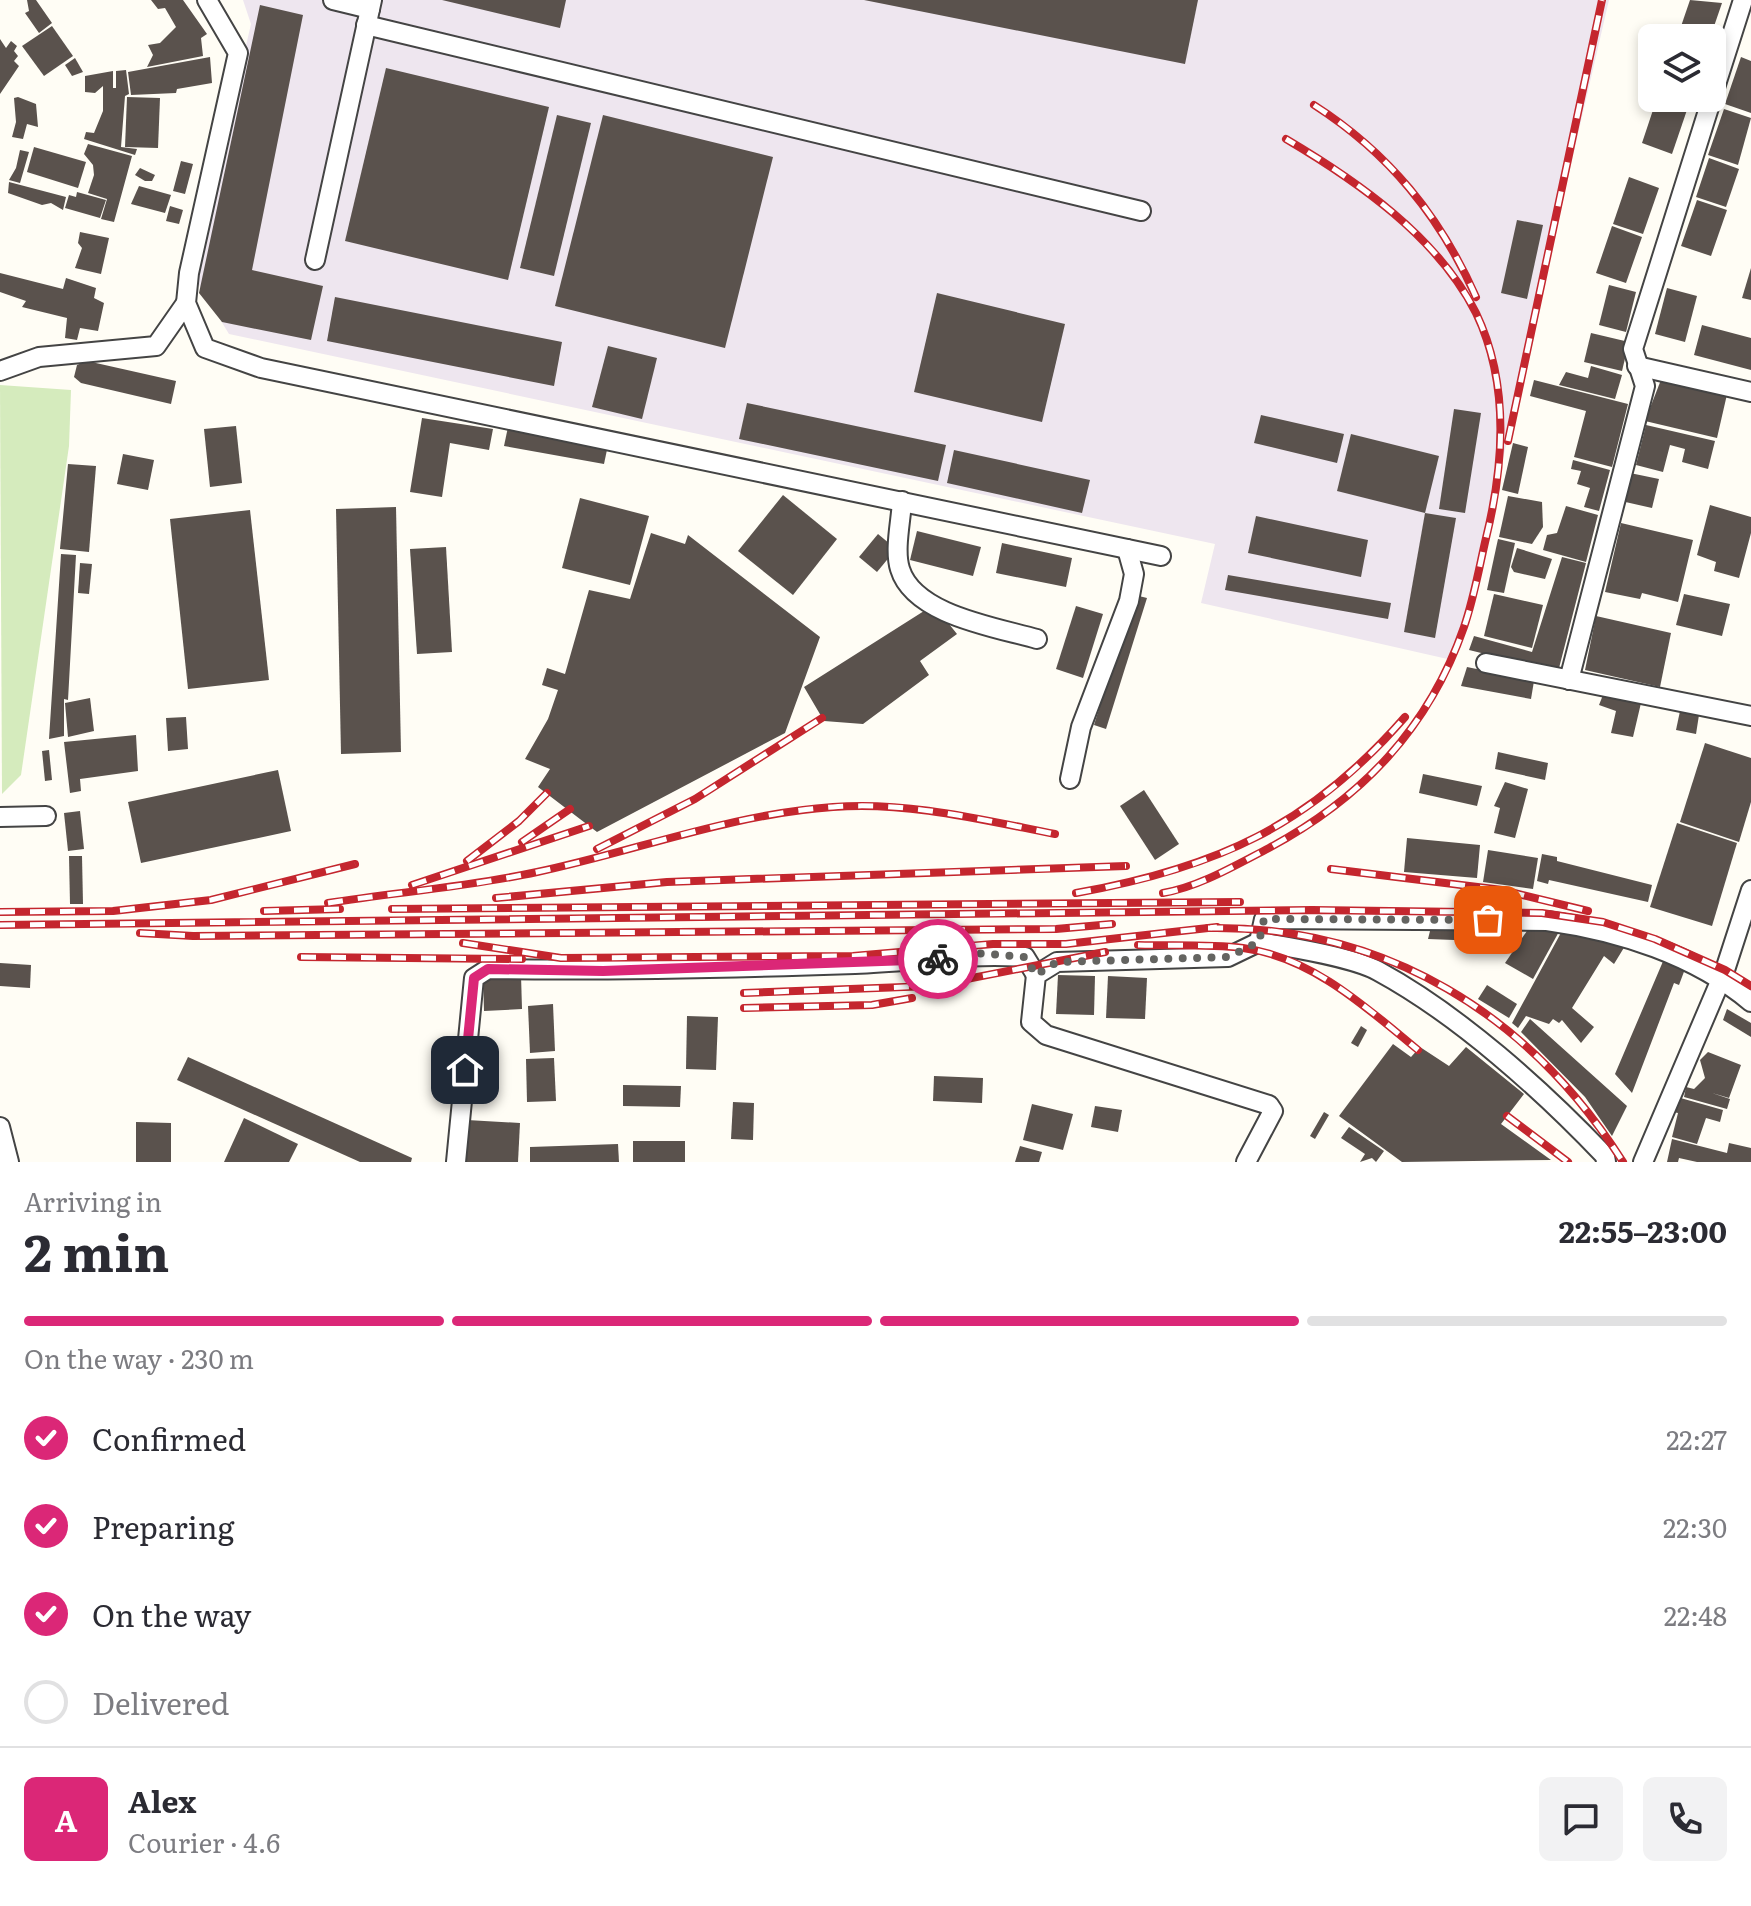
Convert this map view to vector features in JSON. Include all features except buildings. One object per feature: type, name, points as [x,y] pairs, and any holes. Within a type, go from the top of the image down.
[{"type":"street","points":[[207,0],[238,53],[189,273],[186,303],[205,348],[261,368],[1161,556]]},
{"type":"street","points":[[333,0],[1141,211]]},
{"type":"street","points":[[1726,53],[1743,0]]},
{"type":"street","points":[[315,260],[369,11]]},
{"type":"street","points":[[1569,680],[1645,386],[1633,349],[1707,112]]},
{"type":"street","points":[[0,371],[39,357],[156,346],[186,303]]},
{"type":"street","points":[[1637,366],[1751,392]]},
{"type":"street","points":[[902,501],[899,565],[907,588],[925,602],[968,620],[1037,639]]},
{"type":"street","points":[[1070,779],[1081,727],[1129,601],[1134,574],[1127,549]]},
{"type":"street","points":[[1486,663],[1751,716]]},
{"type":"street","points":[[0,817],[46,816]]},
{"type":"street","points":[[1643,1162],[1721,977],[1751,890]]},
{"type":"street","points":[[1259,942],[1264,919],[1547,921],[1594,928],[1721,977],[1751,1002]]},
{"type":"street","points":[[1036,975],[1057,962],[1228,957],[1259,942],[1376,970],[1458,1025],[1547,1094],[1605,1156],[1606,1162]]},
{"type":"street","points":[[456,1162],[474,978],[488,969],[603,971],[802,966],[914,962],[975,953],[1025,957],[1036,975],[1031,1022],[1046,1035],[1269,1105],[1273,1111],[1246,1162]]},
{"type":"street","points":[[0,1127],[9,1162]]},
{"type":"shaded area","points":[[243,0],[1609,0],[1465,623],[1452,660],[1201,603],[1215,544],[229,334],[193,275],[251,24]]},
{"type":"green space","points":[[0,385],[71,390],[69,446],[21,775],[2,794]]},
{"type":"railway","points":[[1508,441],[1602,0]]},
{"type":"railway","points":[[1314,105],[1366,144],[1410,189],[1446,240],[1476,297]]},
{"type":"railway","points":[[1163,893],[1217,875],[1303,828],[1334,807],[1388,757],[1432,697],[1464,627],[1497,482],[1500,425],[1494,368],[1476,313],[1460,285],[1418,236],[1393,213],[1340,173],[1286,139]]},
{"type":"railway","points":[[1076,893],[1173,870],[1217,855],[1257,836],[1296,814],[1333,787],[1405,717]]},
{"type":"railway","points":[[597,849],[695,799],[822,718]]},
{"type":"railway","points":[[467,861],[519,821],[547,793]]},
{"type":"railway","points":[[328,903],[511,877],[721,825],[833,807],[917,809],[1055,834]]},
{"type":"railway","points":[[522,842],[570,809]]},
{"type":"railway","points":[[412,885],[589,826]]},
{"type":"railway","points":[[0,912],[113,911],[211,900],[355,864]]},
{"type":"railway","points":[[496,898],[667,882],[1126,866]]},
{"type":"railway","points":[[1331,869],[1502,890],[1588,911]]},
{"type":"railway","points":[[392,909],[1240,902]]},
{"type":"railway","points":[[264,911],[340,909]]},
{"type":"railway","points":[[0,925],[1312,910],[1542,913],[1603,922],[1655,939],[1725,970],[1751,986]]},
{"type":"railway","points":[[140,933],[193,936],[1056,929],[1112,924]]},
{"type":"railway","points":[[463,943],[561,958],[853,956],[993,944],[1066,944],[1217,927]]},
{"type":"railway","points":[[1208,928],[1273,931],[1334,943],[1393,962],[1447,989],[1497,1023],[1544,1063],[1586,1110],[1623,1162]]},
{"type":"railway","points":[[1138,945],[1243,948],[1268,953],[1315,973],[1337,987],[1418,1050]]},
{"type":"railway","points":[[744,993],[931,986],[1105,952]]},
{"type":"railway","points":[[301,957],[522,959]]},
{"type":"railway","points":[[744,1008],[872,1005],[912,998]]},
{"type":"railway","points":[[1507,1116],[1568,1162]]},
{"type":"way so far","points":[[938,959],[975,953],[1025,957],[1036,975],[1057,962],[1228,957],[1259,942],[1264,919],[1488,920]]},
{"type":"route","points":[[465,1070],[474,978],[488,969],[603,971],[938,959]]}]
